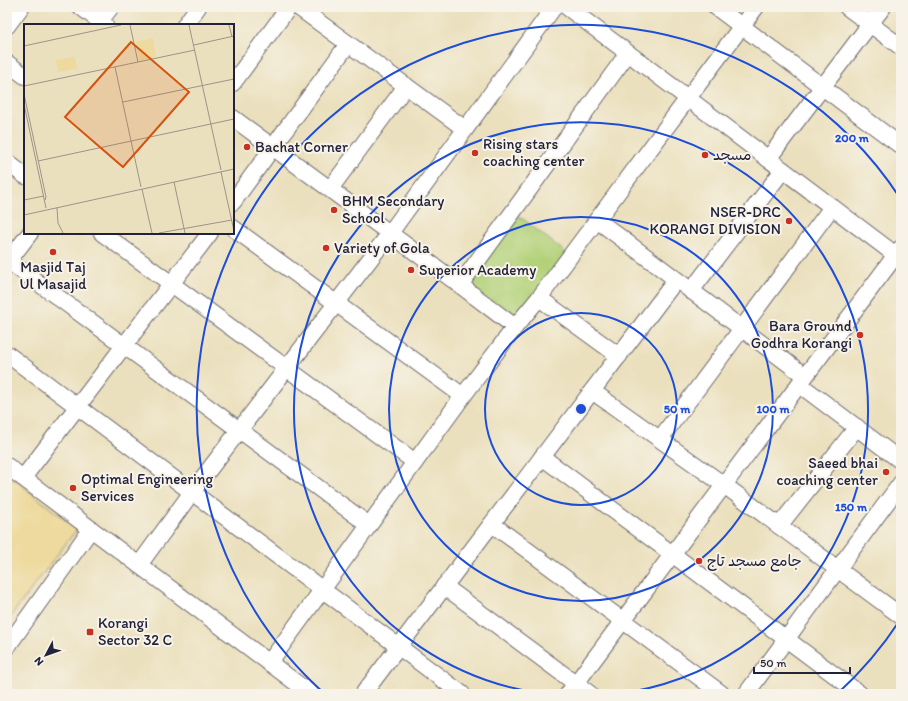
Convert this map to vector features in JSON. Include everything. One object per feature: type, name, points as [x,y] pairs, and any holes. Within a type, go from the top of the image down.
[{"type":"street","points":[[7,26],[21,7]]},
{"type":"street","points":[[80,7],[103,23],[111,7]]},
{"type":"street","points":[[186,24],[198,7]]},
{"type":"street","points":[[234,82],[289,7]]},
{"type":"street","points":[[298,7],[465,129]]},
{"type":"street","points":[[139,565],[192,492],[390,233],[554,7]]},
{"type":"street","points":[[567,7],[832,207],[899,254],[802,380],[572,689]]},
{"type":"street","points":[[716,7],[901,146]]},
{"type":"street","points":[[270,663],[463,396],[540,298],[756,7]]},
{"type":"street","points":[[847,7],[901,47]]},
{"type":"street","points":[[768,159],[883,7]]},
{"type":"street","points":[[234,201],[348,44]]},
{"type":"street","points":[[460,285],[628,53]]},
{"type":"street","points":[[7,63],[24,75]]},
{"type":"street","points":[[330,190],[406,86]]},
{"type":"street","points":[[234,119],[516,327]]},
{"type":"street","points":[[7,162],[24,175]]},
{"type":"street","points":[[691,291],[783,170]]},
{"type":"street","points":[[660,439],[832,207]]},
{"type":"street","points":[[597,220],[742,329],[857,427],[901,461]]},
{"type":"street","points":[[234,229],[463,396]]},
{"type":"street","points":[[29,234],[8,261],[369,526]]},
{"type":"street","points":[[103,234],[415,462]]},
{"type":"street","points":[[23,478],[209,234]]},
{"type":"street","points":[[363,694],[676,280]]},
{"type":"street","points":[[540,298],[618,356]]},
{"type":"street","points":[[7,354],[462,694]]},
{"type":"street","points":[[592,391],[724,485],[838,569],[899,610]]},
{"type":"street","points":[[779,526],[857,427]]},
{"type":"street","points":[[542,456],[860,694]]},
{"type":"street","points":[[7,466],[311,694]]},
{"type":"street","points":[[746,694],[901,483]]},
{"type":"street","points":[[492,524],[722,694]]},
{"type":"street","points":[[7,647],[91,529]]},
{"type":"street","points":[[444,586],[572,689],[590,694]]},
{"type":"green space","points":[[514,212],[570,256],[515,327],[460,285]]},
{"type":"sand","points":[[7,474],[77,529],[7,621]]},
{"type":"place","name":"Bachat Corner","points":[[247,147]]},
{"type":"place","name":"Rising stars coaching center","points":[[475,153]]},
{"type":"place","name":"مسجد","points":[[705,155]]},
{"type":"place","name":"BHM Secondary School","points":[[334,210]]},
{"type":"place","name":"NSER-DRC KORANGI DIVISION","points":[[789,221]]},
{"type":"place","name":"Variety of Gola","points":[[326,248]]},
{"type":"place","name":"Masjid Taj Ul Masajid","points":[[53,252]]},
{"type":"place","name":"Superior Academy","points":[[411,270]]},
{"type":"place","name":"Bara Ground Godhra Korangi","points":[[860,335]]},
{"type":"place","name":"Saeed bhai coaching center","points":[[886,472]]},
{"type":"place","name":"Optimal Engineering Services","points":[[73,488]]},
{"type":"place","name":"جامع مسجد تاج","points":[[699,561]]},
{"type":"place","name":"Korangi Sector 32 C","points":[[90,632]]}]
